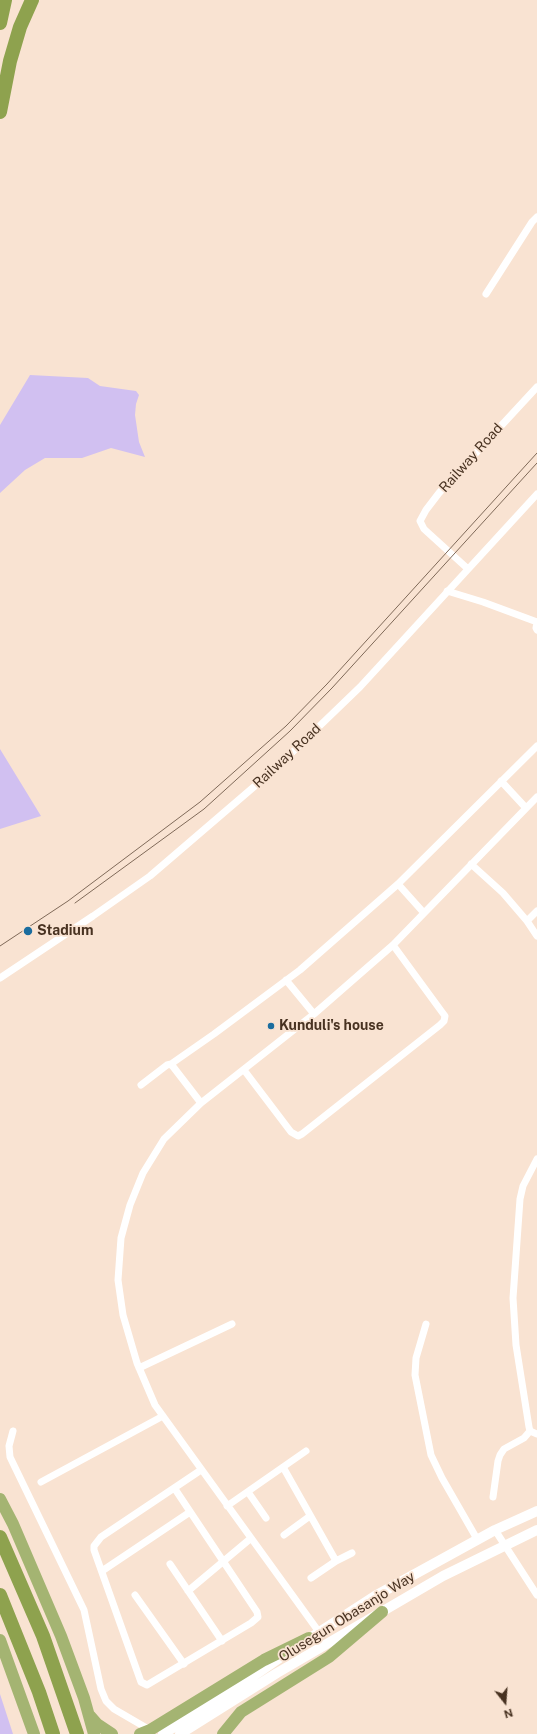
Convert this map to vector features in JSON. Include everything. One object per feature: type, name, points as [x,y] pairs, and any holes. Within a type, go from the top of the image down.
[{"type":"highway","points":[[0,23],[5,0]]},
{"type":"highway","points":[[0,112],[10,61],[20,27],[32,0]]},
{"type":"highway","points":[[0,1500],[13,1524],[61,1636],[94,1734]]},
{"type":"highway","points":[[0,1537],[43,1636],[78,1734]]},
{"type":"highway","points":[[0,1595],[39,1692],[53,1734]]},
{"type":"highway","points":[[223,1734],[241,1712],[329,1657],[382,1612]]},
{"type":"highway","points":[[145,1732],[264,1660],[309,1638]]},
{"type":"highway","points":[[0,1640],[33,1732]]},
{"type":"highway","points":[[88,1715],[97,1724],[112,1734]]},
{"type":"main road","name":"Olusegun Obasanjo Way","points":[[163,1734],[226,1695],[309,1638],[375,1596],[494,1530],[537,1511]]},
{"type":"main road","name":"Olusegun Obasanjo Way","points":[[180,1734],[277,1673],[443,1576],[537,1530]]},
{"type":"street","points":[[486,294],[532,222],[537,217]]},
{"type":"street","name":"Railway Road","points":[[468,569],[424,529],[420,521],[426,510],[465,465],[537,387]]},
{"type":"street","name":"Railway Road","points":[[0,978],[150,876],[277,767],[360,688],[537,494]]},
{"type":"street","points":[[448,592],[482,602],[537,622],[537,630]]},
{"type":"street","points":[[140,1085],[214,1034],[300,970],[398,884],[537,746]]},
{"type":"street","points":[[501,781],[526,808]]},
{"type":"street","points":[[319,1632],[250,1539],[155,1405],[139,1368],[123,1315],[118,1280],[121,1238],[130,1205],[143,1173],[164,1139],[201,1103],[314,1014],[393,945],[537,797]]},
{"type":"street","points":[[471,864],[503,893],[528,921],[537,936]]},
{"type":"street","points":[[398,884],[424,913]]},
{"type":"street","points":[[528,921],[537,911]]},
{"type":"street","points":[[244,1070],[291,1132],[298,1136],[440,1025],[444,1021],[445,1016],[393,945]]},
{"type":"street","points":[[286,980],[314,1014]]},
{"type":"street","points":[[171,1064],[201,1103]]},
{"type":"street","points":[[493,1497],[500,1455],[504,1449],[534,1432],[516,1345],[513,1284],[520,1199],[523,1186],[537,1159]]},
{"type":"street","points":[[139,1368],[232,1324]]},
{"type":"street","points":[[426,1324],[416,1358],[415,1375],[431,1455],[442,1478],[477,1539]]},
{"type":"street","points":[[41,1482],[163,1416]]},
{"type":"street","points":[[13,1431],[9,1446],[10,1457],[84,1610],[101,1689],[106,1701],[114,1709],[145,1732]]},
{"type":"street","points":[[227,1506],[306,1451]]},
{"type":"street","points":[[283,1467],[336,1561]]},
{"type":"street","points":[[175,1489],[257,1612],[258,1617],[251,1623],[147,1686],[140,1682],[94,1550],[96,1542],[202,1470]]},
{"type":"street","points":[[248,1492],[266,1518]]},
{"type":"street","points":[[102,1571],[190,1512]]},
{"type":"street","points":[[284,1535],[310,1516]]},
{"type":"street","points":[[494,1530],[537,1595]]},
{"type":"street","points":[[188,1591],[250,1539]]},
{"type":"street","points":[[311,1578],[336,1561],[352,1553]]},
{"type":"street","points":[[170,1564],[222,1641]]},
{"type":"street","points":[[135,1594],[184,1664]]},
{"type":"shaded area","points":[[30,375],[88,378],[100,386],[136,391],[139,395],[135,415],[139,442],[145,457],[111,448],[82,458],[45,458],[25,470],[0,493],[0,425]]},
{"type":"shaded area","points":[[0,749],[41,816],[0,829]]},
{"type":"shaded area","points":[[0,1694],[13,1734],[0,1734]]},
{"type":"tram line","points":[[0,946],[68,901],[200,802],[286,726],[327,684],[537,453]]},
{"type":"tram line","points":[[75,903],[204,809],[290,731],[332,688],[537,463]]},
{"type":"place","name":"Stadium","points":[[28,931]]},
{"type":"place","name":"Kunduli's house","points":[[271,1026]]}]
